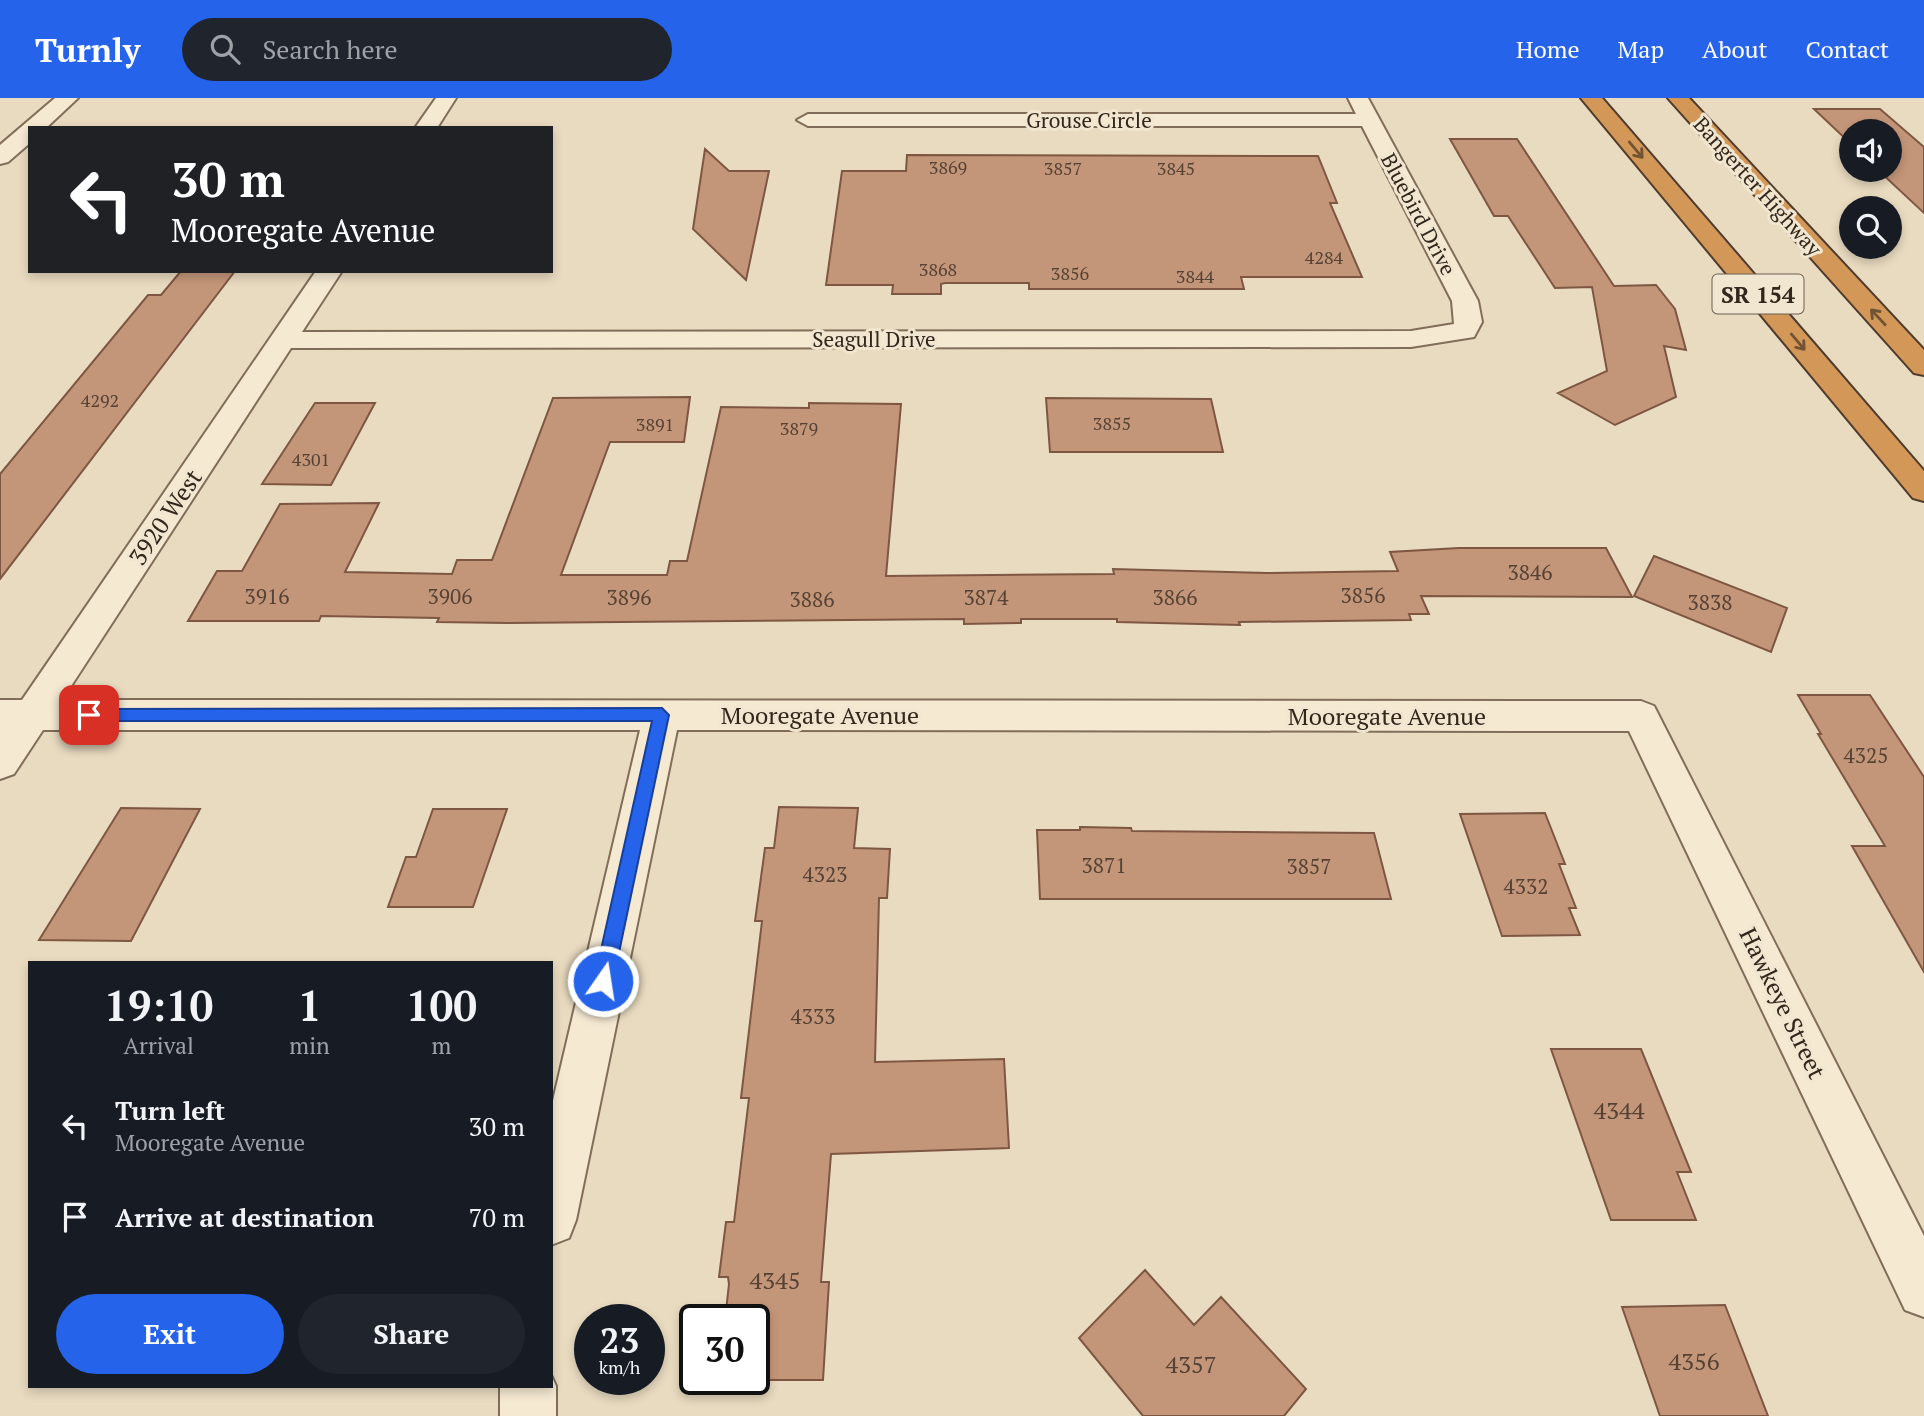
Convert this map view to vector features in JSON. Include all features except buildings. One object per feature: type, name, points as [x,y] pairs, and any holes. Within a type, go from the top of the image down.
[{"type":"highway","name":"SR 154","points":[[1591,98],[1924,491]]},
{"type":"highway","name":"Bangerter Highway","points":[[1678,98],[1924,368]]},
{"type":"street","points":[[35,126],[68,98]]},
{"type":"street","points":[[427,126],[446,98]]},
{"type":"street","name":"Bluebird Drive","points":[[1358,98],[1465,301],[1469,322],[1464,331]]},
{"type":"street","name":"Grouse Circle","points":[[808,120],[1369,120]]},
{"type":"street","points":[[0,157],[28,132]]},
{"type":"street","name":"3920 West","points":[[0,763],[16,715],[283,340],[328,273]]},
{"type":"street","name":"Seagull Drive","points":[[283,340],[1411,339],[1464,331]]},
{"type":"street","name":"Mooregate Avenue","points":[[16,715],[1641,716]]},
{"type":"street","points":[[553,1211],[662,715]]},
{"type":"street","name":"Hawkeye Street","points":[[1641,716],[1924,1291]]},
{"type":"street","points":[[528,1388],[528,1416]]},
{"type":"route","points":[[89,715],[662,715],[603,981]]}]
